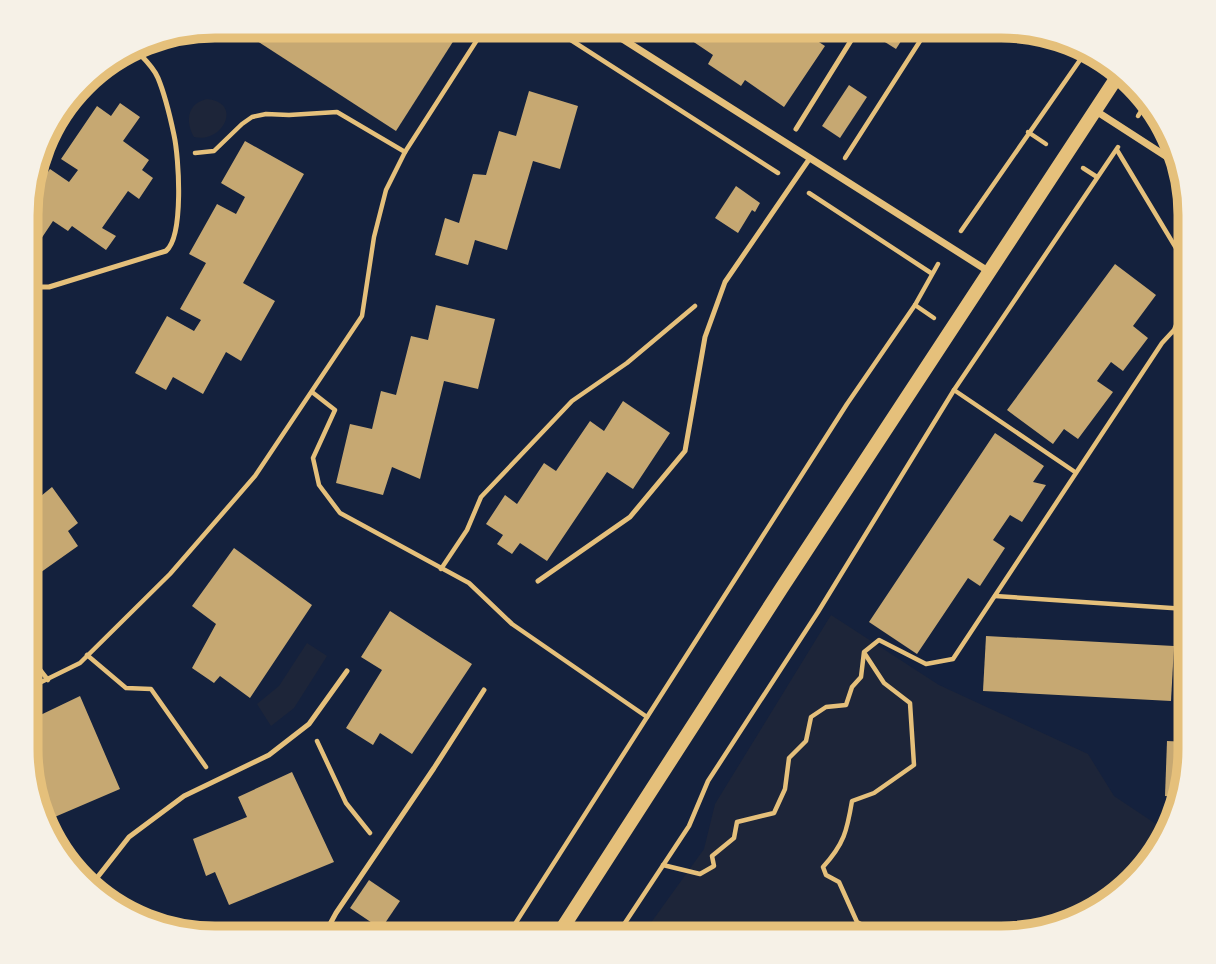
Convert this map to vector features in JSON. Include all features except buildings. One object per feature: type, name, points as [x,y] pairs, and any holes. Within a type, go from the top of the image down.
[{"type":"main road","points":[[563,925],[1114,81]]},
{"type":"street","points":[[622,39],[988,271]]},
{"type":"street","points":[[1095,110],[1167,157]]},
{"type":"lane","points":[[796,129],[852,39]]},
{"type":"lane","points":[[38,287],[49,287],[166,251],[171,247],[178,209],[174,136],[156,74],[140,55]]},
{"type":"lane","points":[[538,581],[630,517],[685,450],[705,337],[725,282],[810,158]]},
{"type":"lane","points":[[96,879],[129,837],[184,796],[268,755],[309,724],[347,671]]},
{"type":"lane","points":[[329,925],[484,690]]},
{"type":"path","points":[[39,684],[80,663],[170,574],[255,477],[362,316],[374,237],[386,190],[405,152],[478,39]]},
{"type":"path","points":[[570,39],[931,273]]},
{"type":"path","points":[[835,174],[921,39]]},
{"type":"path","points":[[513,925],[847,404],[915,305],[931,273],[1081,58]]},
{"type":"path","points":[[623,926],[689,826],[708,780],[818,612],[954,390],[1142,110]]},
{"type":"path","points":[[177,155],[214,151],[252,117],[266,114],[289,116],[337,112],[405,152]]},
{"type":"path","points":[[1116,149],[1178,251]]},
{"type":"path","points":[[442,569],[467,530],[481,497],[572,401],[627,363],[725,282]]},
{"type":"path","points":[[663,865],[700,874],[714,866],[712,856],[734,838],[737,822],[774,813],[785,789],[789,758],[806,741],[811,717],[826,707],[846,705],[852,687],[861,677],[864,652],[879,640],[926,664],[953,659],[1075,472],[1178,322]]},
{"type":"path","points":[[1176,327],[1178,334]]},
{"type":"path","points":[[954,390],[1075,472]]},
{"type":"path","points":[[312,392],[335,410],[313,458],[318,485],[340,513],[469,583],[512,624],[647,717]]},
{"type":"path","points":[[995,596],[1177,608]]},
{"type":"path","points":[[864,652],[884,683],[910,703],[914,765],[874,793],[852,801],[847,831],[839,849],[823,867],[826,875],[839,883],[857,922],[864,926]]},
{"type":"path","points":[[87,655],[126,688],[150,689],[215,780]]},
{"type":"path","points":[[39,668],[48,680]]},
{"type":"path","points":[[309,724],[346,803],[380,846]]},
{"type":"shaded area","points":[[207,99],[218,102],[225,108],[225,122],[213,135],[194,137],[189,125],[190,114],[195,105]]},
{"type":"shaded area","points":[[831,615],[939,685],[1088,754],[1114,796],[1159,826],[1126,874],[1099,896],[1068,912],[1023,924],[649,926],[704,849],[715,804]]},
{"type":"shaded area","points":[[307,643],[327,656],[294,708],[271,726],[257,704],[279,686]]}]
